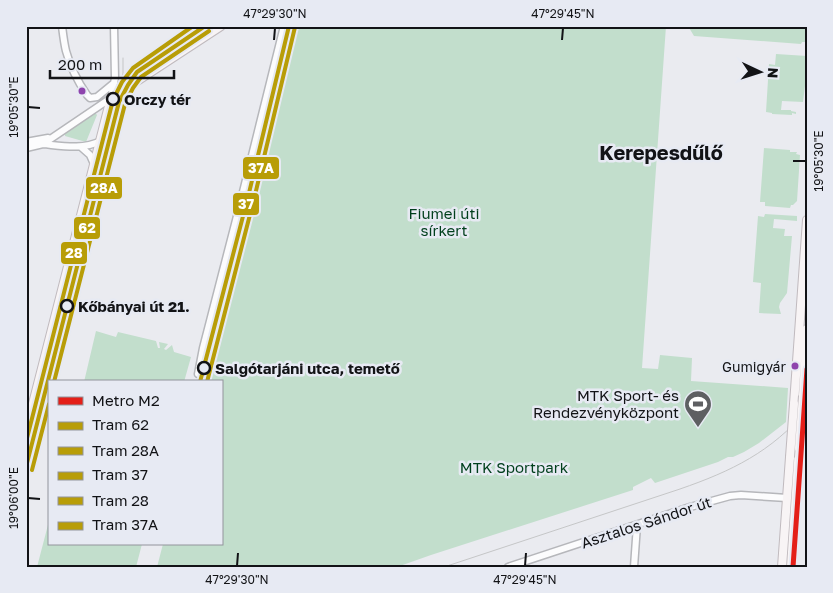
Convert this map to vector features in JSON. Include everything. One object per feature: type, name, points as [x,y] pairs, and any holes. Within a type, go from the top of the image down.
[{"type":"main road","points":[[26,431],[111,98],[221,26]]},
{"type":"main road","points":[[108,112],[133,84]]},
{"type":"main road","points":[[782,567],[807,220]]},
{"type":"main road","points":[[791,567],[807,329]]},
{"type":"street","points":[[62,26],[68,56],[87,95],[90,98],[97,97],[115,82]]},
{"type":"street","points":[[43,144],[111,98],[115,82],[114,26]]},
{"type":"street","points":[[198,374],[202,348],[284,26]]},
{"type":"street","points":[[52,138],[56,145]]},
{"type":"street","points":[[26,142],[52,138],[65,146]]},
{"type":"street","points":[[26,148],[43,144],[81,147],[100,141]]},
{"type":"street","points":[[81,147],[90,155],[94,164]]},
{"type":"street","points":[[794,519],[787,498],[796,483]]},
{"type":"street","name":"Asztalos Sándor út","points":[[508,567],[637,524],[730,496],[787,498]]},
{"type":"street","points":[[634,567],[637,524]]},
{"type":"green space","name":"Fiumei úti sírkert","points":[[291,26],[666,26],[642,368],[658,369],[660,355],[692,358],[691,381],[788,388],[786,422],[744,452],[655,483],[651,478],[633,487],[633,490],[397,567],[157,567],[162,546],[222,546],[222,380],[202,380]]},
{"type":"green space","points":[[688,26],[805,26],[805,42],[801,44],[694,36]]},
{"type":"green space","points":[[776,54],[807,56],[803,102],[782,101],[781,110],[791,110],[796,112],[796,114],[772,114],[766,112],[769,64],[775,65]]},
{"type":"green space","points":[[94,111],[97,115],[86,142],[65,136],[65,131]]},
{"type":"green space","points":[[764,148],[790,150],[790,152],[797,152],[796,154],[800,155],[797,201],[790,208],[765,206],[765,202],[760,202]]},
{"type":"green space","points":[[765,214],[797,216],[797,221],[774,219],[773,228],[785,229],[784,236],[792,236],[787,293],[780,303],[781,314],[759,313],[761,283],[753,282],[758,216],[764,217]]},
{"type":"green space","points":[[96,331],[116,337],[118,332],[156,341],[158,348],[160,348],[159,342],[168,344],[164,349],[166,350],[172,345],[174,352],[191,357],[185,380],[84,380]]},
{"type":"green space","points":[[48,525],[48,546],[141,546],[136,567],[37,567]]},
{"type":"tram line","name":"28","points":[[26,442],[113,100],[122,82],[133,68],[193,26]]},
{"type":"tram line","name":"62","points":[[48,380],[119,102],[137,72],[205,26]]},
{"type":"tram line","name":"37","points":[[201,380],[249,193],[289,26]]},
{"type":"tram line","name":"37A","points":[[208,380],[255,195],[295,27]]},
{"type":"tram line","name":"28A","points":[[55,380],[125,104],[141,77],[209,31]]},
{"type":"tram line","points":[[116,111],[123,73],[123,58]]},
{"type":"tram line","name":"62","points":[[26,467],[48,381]]},
{"type":"tram line","name":"28A","points":[[32,470],[48,408]]},
{"type":"railway","points":[[444,567],[717,475],[750,459],[765,449],[807,410]]},
{"type":"metro line","name":"M2","points":[[793,567],[807,369]]},
{"type":"place","name":"Orczy tér","points":[[113,99]]},
{"type":"place","name":"Kőbányai út 21.","points":[[67,306]]},
{"type":"place","name":"Gumigyár","points":[[795,366]]},
{"type":"place","name":"Salgótarjáni utca, temető","points":[[204,368]]},
{"type":"place","name":"MTK Sport- és Rendezvényközpont","points":[[698,428]]},
{"type":"district","name":"Kerepesdűlő","points":[[661,152]]},
{"type":"park label","name":"MTK Sportpark","points":[[514,467]]}]
